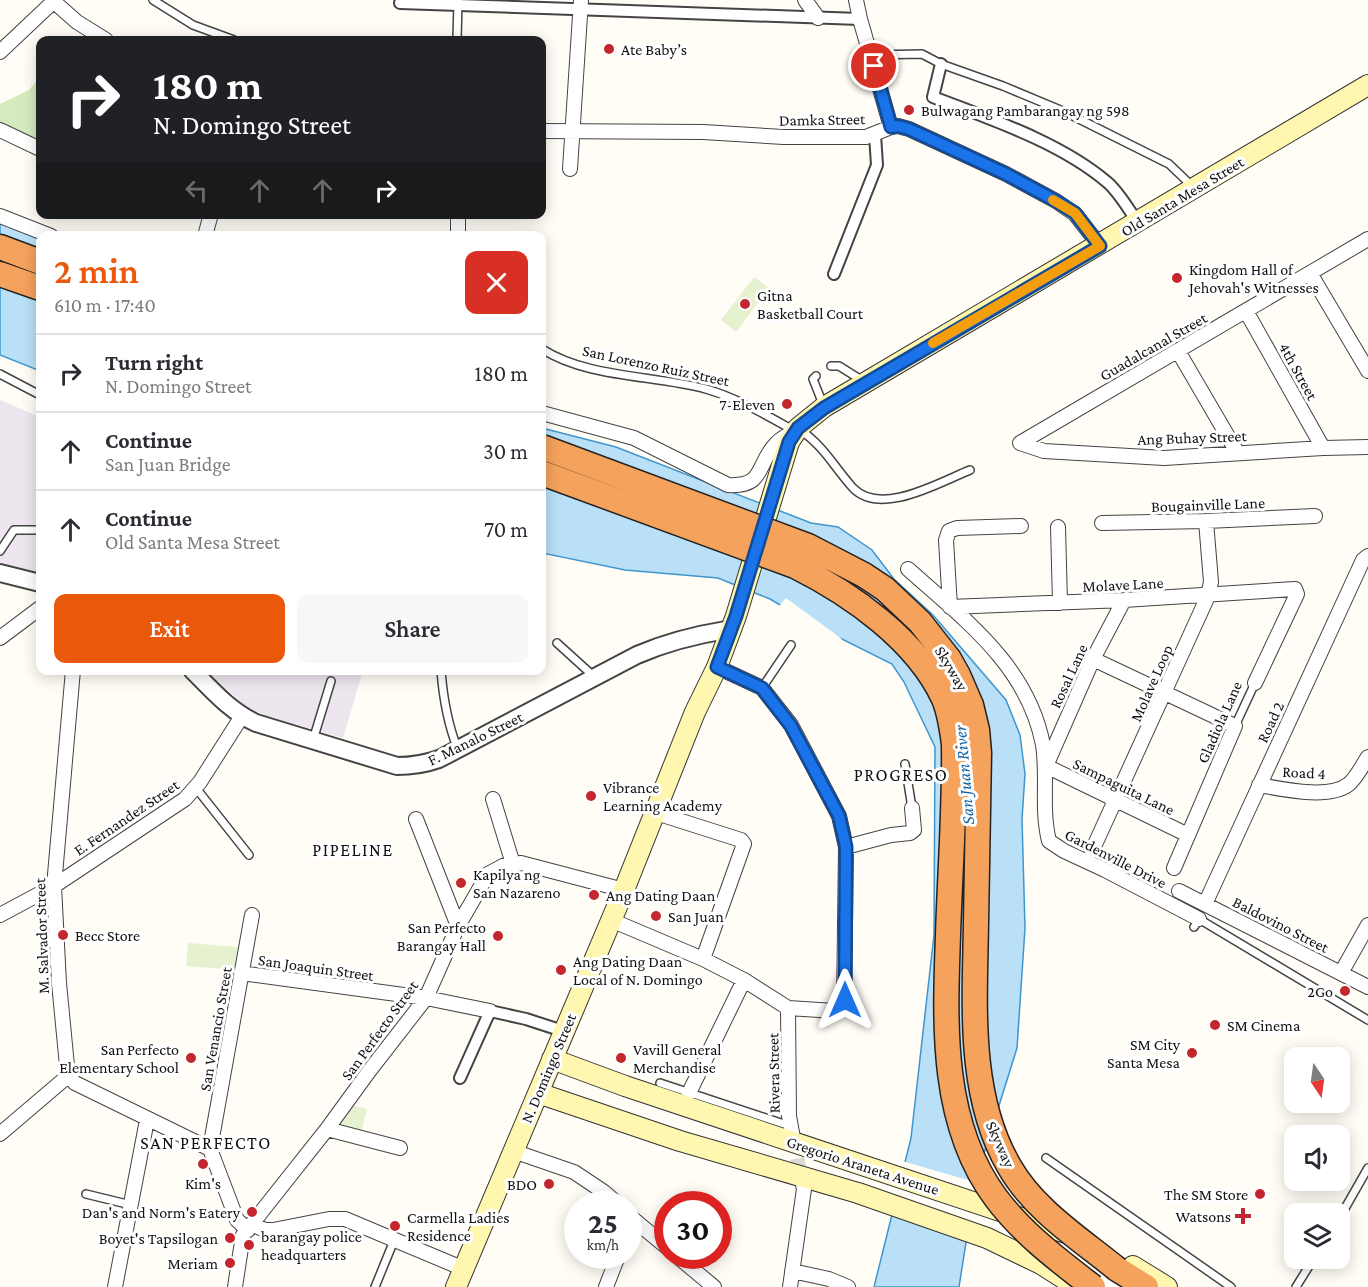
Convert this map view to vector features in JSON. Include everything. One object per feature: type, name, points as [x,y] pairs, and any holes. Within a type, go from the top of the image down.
[{"type":"highway","points":[[0,247],[36,260]]},
{"type":"highway","points":[[0,274],[36,287]]},
{"type":"highway","name":"Skyway","points":[[546,448],[808,546],[864,575],[885,589],[920,622],[949,660],[965,689],[977,730],[979,753],[975,1000],[977,1047],[987,1111],[996,1142],[1010,1168],[1028,1192],[1054,1218],[1117,1269],[1146,1287]]},
{"type":"highway","name":"Skyway","points":[[546,474],[795,566],[827,582],[854,600],[888,628],[926,670],[944,698],[954,744],[946,1039],[952,1092],[961,1127],[982,1176],[1001,1204],[1031,1238],[1093,1287]]},
{"type":"main road","name":"Old Santa Mesa Street","points":[[796,430],[824,408],[1368,86]]},
{"type":"main road","name":"N. Domingo Street","points":[[460,1278],[624,890],[653,812],[695,712],[717,667],[733,624],[789,442],[796,430]]},
{"type":"main road","name":"Gregorio Araneta Avenue","points":[[552,1059],[636,1090],[1056,1228],[1107,1250],[1167,1287]]},
{"type":"main road","name":"Gregorio Araneta Avenue","points":[[538,1093],[680,1141],[876,1199],[987,1238],[1041,1264],[1077,1287]]},
{"type":"street","points":[[805,0],[818,18]]},
{"type":"street","points":[[856,0],[891,127],[909,129],[1006,174],[1056,201],[1075,213],[1100,246]]},
{"type":"street","points":[[0,52],[52,1],[77,22],[100,36]]},
{"type":"street","points":[[400,3],[580,5],[860,19]]},
{"type":"street","points":[[570,169],[580,5]]},
{"type":"street","points":[[941,63],[933,97],[996,120],[1069,156],[1109,183],[1138,223]]},
{"type":"street","name":"Damka Street","points":[[546,131],[703,132],[795,137],[866,137],[891,127]]},
{"type":"street","points":[[0,130],[36,147]]},
{"type":"street","points":[[834,274],[877,165],[875,135]]},
{"type":"street","points":[[0,216],[38,231]]},
{"type":"street","name":"Guadalcanal Street","points":[[1018,444],[1368,239]]},
{"type":"street","points":[[1310,273],[1368,370]]},
{"type":"street","name":"4th Street","points":[[1246,311],[1323,447]]},
{"type":"street","points":[[1178,351],[1237,452]]},
{"type":"street","points":[[546,414],[634,438],[728,485],[740,486],[755,479],[773,446],[796,430]]},
{"type":"street","name":"Ang Buhay Street","points":[[1018,444],[1044,451],[1164,458],[1323,447],[1368,447]]},
{"type":"street","name":"Bougainville Lane","points":[[1102,524],[1315,516]]},
{"type":"street","name":"Molave Loop","points":[[1092,851],[1208,596],[1211,582],[1206,521]]},
{"type":"street","points":[[950,607],[946,540],[949,531],[957,528],[1021,526]]},
{"type":"street","points":[[1058,527],[1060,603]]},
{"type":"street","name":"Road 2","points":[[1205,904],[1363,560],[1368,556]]},
{"type":"street","name":"Gardenville Drive","points":[[908,569],[992,646],[1021,684],[1035,716],[1046,766],[1045,823],[1049,841],[1197,923]]},
{"type":"street","points":[[0,573],[36,582]]},
{"type":"street","name":"Molave Lane","points":[[950,607],[1208,596],[1295,589],[1297,591]]},
{"type":"street","name":"Gladiola Lane","points":[[1255,683],[1297,591]]},
{"type":"street","name":"Rosal Lane","points":[[1046,766],[1093,659],[1124,600]]},
{"type":"street","points":[[0,638],[36,611]]},
{"type":"street","name":"F. Manalo Street","points":[[197,675],[242,716],[268,727],[397,766],[424,764],[458,750],[592,678],[665,643],[726,630],[733,624]]},
{"type":"street","points":[[1093,659],[1235,726]]},
{"type":"street","points":[[611,920],[703,959],[744,980],[788,1008],[835,1011],[842,1008],[845,1000],[846,847],[839,816],[791,726],[762,688],[717,667]]},
{"type":"street","name":"M. Salvador Street","points":[[68,1076],[54,885],[73,675]]},
{"type":"street","name":"E. Fernandez Street","points":[[0,915],[54,885],[178,804],[196,788],[242,716]]},
{"type":"street","name":"Gladiola Lane","points":[[1174,868],[1235,726]]},
{"type":"street","name":"Road 4","points":[[1259,785],[1306,792],[1335,790],[1347,786],[1356,777],[1368,757]]},
{"type":"street","name":"Sampaguita Lane","points":[[1046,766],[1188,835]]},
{"type":"street","points":[[493,799],[513,864],[521,863],[624,890]]},
{"type":"street","points":[[846,847],[891,835],[910,833],[915,826],[912,808]]},
{"type":"street","points":[[653,812],[741,840],[744,844],[703,959]]},
{"type":"street","points":[[416,819],[458,926]]},
{"type":"street","name":"San Perfecto Street","points":[[235,1287],[241,1241],[426,998],[458,926],[488,874],[503,866],[513,864]]},
{"type":"street","name":"Baldovino Street","points":[[1179,891],[1368,987]]},
{"type":"street","name":"San Venancio Street","points":[[210,1149],[252,915]]},
{"type":"street","points":[[1341,973],[1368,926]]},
{"type":"street","name":"San Joaquin Street","points":[[241,973],[426,998],[526,1019],[563,1031]]},
{"type":"street","points":[[689,1093],[744,980]]},
{"type":"street","name":"Rivera Street","points":[[788,1008],[791,1132]]},
{"type":"street","points":[[460,1078],[490,1011]]},
{"type":"street","points":[[0,1134],[68,1076],[75,1083],[210,1149],[237,1220],[250,1228],[273,1230],[337,1218],[345,1219],[395,1239],[460,1278]]},
{"type":"street","points":[[115,1287],[147,1119]]},
{"type":"street","points":[[327,1128],[400,1148]]},
{"type":"street","points":[[513,1151],[574,1172],[602,1191]]},
{"type":"street","points":[[790,1287],[804,1189],[802,1180]]},
{"type":"street","points":[[642,1226],[654,1236]]},
{"type":"street","points":[[606,1287],[613,1269]]},
{"type":"street","points":[[692,1269],[714,1287]]},
{"type":"street","points":[[792,1271],[829,1279],[848,1287]]},
{"type":"lane","points":[[153,0],[193,25],[223,36]]},
{"type":"lane","points":[[457,36],[458,2]]},
{"type":"lane","points":[[871,55],[922,54],[1064,111],[1169,164],[1194,188]]},
{"type":"lane","name":"San Lorenzo Ruiz Street","points":[[546,351],[564,362],[704,389],[740,400],[796,430]]},
{"type":"lane","points":[[831,366],[839,366],[865,384]]},
{"type":"lane","points":[[0,374],[36,393]]},
{"type":"lane","points":[[816,376],[813,379],[824,408]]},
{"type":"lane","points":[[796,430],[812,438],[862,495],[874,498],[887,500],[904,497],[970,470]]},
{"type":"lane","points":[[0,551],[14,530],[19,528],[36,530]]},
{"type":"lane","points":[[557,643],[589,672],[592,678]]},
{"type":"lane","points":[[762,688],[791,645]]},
{"type":"lane","points":[[442,675],[445,702],[458,750]]},
{"type":"lane","points":[[313,740],[331,681]]},
{"type":"lane","name":"Gladiola Lane","points":[[1235,726],[1255,683]]},
{"type":"lane","points":[[906,764],[912,808]]},
{"type":"lane","points":[[196,788],[249,855]]},
{"type":"lane","points":[[1197,923],[1368,1020]]},
{"type":"lane","points":[[660,1083],[791,1132]]},
{"type":"lane","points":[[1046,1158],[1231,1287]]},
{"type":"lane","points":[[1348,1203],[1368,1168]]},
{"type":"lane","points":[[86,1194],[131,1205]]},
{"type":"lane","points":[[375,1287],[395,1239]]},
{"type":"lane","points":[[1296,1287],[1307,1269]]},
{"type":"shaded area","points":[[0,400],[36,415],[36,572],[0,562]]},
{"type":"shaded area","points":[[211,675],[362,675],[343,738],[251,711]]},
{"type":"green space","points":[[36,82],[36,142],[0,124],[0,104],[29,90]]},
{"type":"green space","name":"Gitna Basketball Court","points":[[754,277],[769,288],[736,332],[721,320]]},
{"type":"green space","points":[[188,943],[238,947],[235,970],[186,966]]},
{"type":"green space","points":[[352,1105],[367,1109],[361,1133],[336,1127]]},
{"type":"water","points":[[0,221],[36,235],[36,369],[0,355]]},
{"type":"water","name":"San Juan River","points":[[546,429],[616,447],[811,523],[838,527],[872,550],[894,579],[933,615],[1006,700],[1020,735],[1025,774],[1022,819],[1025,928],[1017,1048],[976,1179],[959,1287],[874,1287],[911,1138],[934,935],[935,747],[904,682],[892,664],[812,624],[770,599],[718,578],[625,570],[546,554]]},
{"type":"pier","points":[[786,598],[842,639],[840,641],[778,607]]},
{"type":"pier","points":[[902,1161],[978,1183],[970,1235],[890,1212]]},
{"type":"tunnel","points":[[793,1138],[802,1180]]},
{"type":"slow traffic","points":[[933,343],[1100,246],[1075,213],[1053,200]]},
{"type":"place","name":"Ate Baby’s","points":[[609,49]]},
{"type":"place","name":"Bulwagang Pambarangay ng 598","points":[[909,110]]},
{"type":"place","name":"Kingdom Hall of Jehovah's Witnesses","points":[[1177,278]]},
{"type":"place","name":"Gitna Basketball Court","points":[[745,304]]},
{"type":"place","name":"7-Eleven","points":[[787,404]]},
{"type":"place","name":"Vibrance Learning Academy","points":[[591,796]]},
{"type":"place","name":"Kapilya ng San Nazareno","points":[[461,883]]},
{"type":"place","name":"Ang Dating Daan","points":[[594,895]]},
{"type":"place","name":"San Juan","points":[[656,916]]},
{"type":"place","name":"Becc Store","points":[[63,935]]},
{"type":"place","name":"San Perfecto Barangay Hall","points":[[498,936]]},
{"type":"place","name":"Ang Dating Daan Local of N. Domingo","points":[[561,970]]},
{"type":"place","name":"2Go","points":[[1345,991]]},
{"type":"place","name":"SM Cinema","points":[[1215,1025]]},
{"type":"place","name":"SM City Santa Mesa","points":[[1192,1053]]},
{"type":"place","name":"San Perfecto Elementary School","points":[[191,1058]]},
{"type":"place","name":"Vavill General Merchandise","points":[[621,1058]]},
{"type":"place","name":"Kim's","points":[[203,1164]]},
{"type":"place","name":"BDO","points":[[549,1184]]},
{"type":"place","name":"The SM Store","points":[[1260,1194]]},
{"type":"place","name":"Dan's and Norm's Eatery","points":[[252,1212]]},
{"type":"place","name":"Watsons","points":[[1243,1216]]},
{"type":"place","name":"Carmella Ladies Residence","points":[[395,1226]]},
{"type":"place","name":"Boyet's Tapsilogan","points":[[230,1238]]},
{"type":"place","name":"barangay police headquarters","points":[[249,1245]]},
{"type":"place","name":"Meriam","points":[[230,1263]]},
{"type":"district","name":"PROGRESO","points":[[901,775]]},
{"type":"district","name":"PIPELINE","points":[[353,850]]},
{"type":"district","name":"SAN PERFECTO","points":[[206,1143]]},
{"type":"route","points":[[845,1000],[846,847],[839,816],[791,726],[762,688],[717,667],[736,616],[789,442],[798,428],[824,408],[1100,246],[1075,213],[1056,201],[1006,174],[909,129],[891,127],[874,66]]}]
